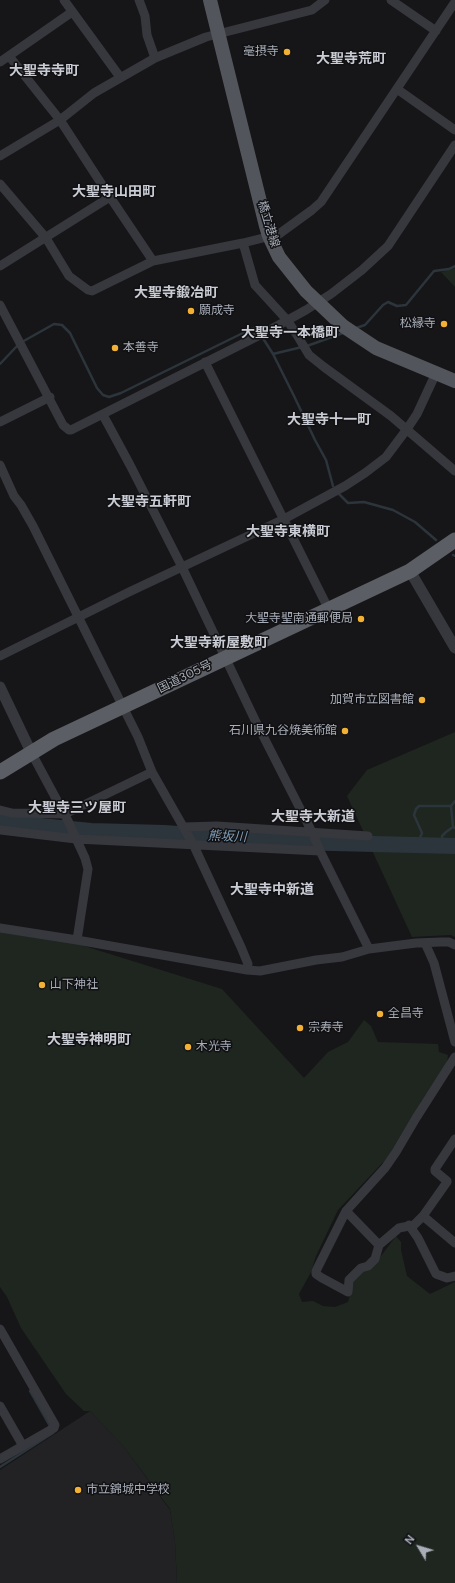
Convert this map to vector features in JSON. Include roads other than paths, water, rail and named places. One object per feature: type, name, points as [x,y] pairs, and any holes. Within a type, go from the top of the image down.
[{"type":"highway","name":"国道305号","points":[[0,772],[54,739],[410,571],[455,540]]},
{"type":"main road","name":"橋立港線","points":[[210,0],[269,236],[279,257],[306,291],[343,326],[376,348],[455,381]]},
{"type":"street","points":[[64,0],[120,77]]},
{"type":"street","points":[[139,0],[145,16],[147,35],[155,58]]},
{"type":"street","points":[[0,156],[60,120],[94,93],[155,58],[206,37],[312,10],[325,0]]},
{"type":"street","points":[[391,0],[436,31]]},
{"type":"street","points":[[0,184],[46,238],[68,276],[88,290],[92,291],[153,261],[244,243],[279,234],[321,202],[455,2]]},
{"type":"street","points":[[72,12],[3,58],[60,120],[153,261]]},
{"type":"street","points":[[397,89],[455,130]]},
{"type":"street","points":[[0,305],[50,397],[63,425],[69,430],[103,415],[286,320],[331,294],[362,270],[388,246],[455,145]]},
{"type":"street","points":[[0,266],[110,197]]},
{"type":"street","points":[[244,243],[255,285],[286,320],[309,355],[408,429],[455,470]]},
{"type":"street","points":[[205,362],[329,610]]},
{"type":"street","points":[[0,656],[77,617],[284,519],[345,486],[386,457],[408,429],[417,414],[436,374]]},
{"type":"street","points":[[0,422],[50,397]]},
{"type":"street","points":[[103,415],[182,567],[255,720],[313,834],[368,949]]},
{"type":"street","points":[[0,465],[14,496],[33,526],[122,708],[138,737],[152,772],[192,842],[241,947],[248,964],[247,970]]},
{"type":"street","points":[[410,571],[455,648]]},
{"type":"street","points":[[0,687],[85,858],[88,869],[77,940]]},
{"type":"street","points":[[0,810],[12,813],[66,818],[152,772]]},
{"type":"street","points":[[184,827],[217,826],[313,834],[368,836]]},
{"type":"street","points":[[0,830],[75,836],[319,849]]},
{"type":"street","points":[[0,928],[260,971],[316,960],[342,957],[368,949],[416,943],[450,942],[455,945]]},
{"type":"street","points":[[425,943],[434,963],[455,1042]]},
{"type":"street","points":[[455,1056],[385,1168],[346,1210],[316,1270],[316,1274],[348,1292],[349,1280],[361,1268],[368,1266],[375,1259],[379,1245],[399,1228],[417,1223],[447,1182],[435,1172],[435,1169],[455,1139]]},
{"type":"street","points":[[346,1210],[379,1245]]},
{"type":"street","points":[[422,1216],[455,1243]]},
{"type":"street","points":[[409,1225],[418,1238],[432,1269],[436,1274],[447,1278],[455,1276]]},
{"type":"street","points":[[0,1328],[2,1338],[55,1425],[54,1428],[0,1460]]},
{"type":"street","points":[[0,1406],[23,1446]]},
{"type":"waterway","points":[[356,328],[365,325],[383,305],[388,302],[397,306],[406,305],[434,271],[449,269],[455,266]]},
{"type":"waterway","points":[[22,342],[54,324],[62,325],[70,333],[97,388],[103,395],[109,397],[121,393],[253,328],[257,329],[273,354],[302,347]]},
{"type":"waterway","points":[[307,346],[343,333]]},
{"type":"waterway","points":[[0,364],[18,345]]},
{"type":"waterway","points":[[273,354],[326,460],[333,486]]},
{"type":"waterway","points":[[338,493],[348,503],[364,502],[393,510],[415,522],[436,540]]},
{"type":"waterway","points":[[414,845],[419,840],[422,833],[414,815],[416,809],[419,806],[451,806],[455,801]]},
{"type":"waterway","points":[[451,806],[453,827],[455,828]]},
{"type":"waterway","name":"熊坂川","points":[[0,822],[91,831],[164,833],[293,842],[455,846]]},
{"type":"waterway","points":[[443,846],[442,836],[453,827]]},
{"type":"waterway","points":[[30,1391],[51,1428]]},
{"type":"waterway","points":[[0,1467],[53,1433]]},
{"type":"place","name":"毫摂寺","points":[[287,52]]},
{"type":"place","name":"願成寺","points":[[191,311]]},
{"type":"place","name":"松縁寺","points":[[444,324]]},
{"type":"place","name":"本善寺","points":[[115,348]]},
{"type":"place","name":"大聖寺聖南通郵便局","points":[[361,619]]},
{"type":"place","name":"加賀市立図書館","points":[[422,700]]},
{"type":"place","name":"石川県九谷焼美術館","points":[[345,731]]},
{"type":"place","name":"山下神社","points":[[42,985]]},
{"type":"place","name":"全昌寺","points":[[380,1014]]},
{"type":"place","name":"宗寿寺","points":[[300,1028]]},
{"type":"place","name":"木光寺","points":[[188,1047]]},
{"type":"place","name":"市立錦城中学校","points":[[78,1490]]},
{"type":"district","name":"大聖寺荒町","points":[[351,59]]},
{"type":"district","name":"大聖寺寺町","points":[[44,71]]},
{"type":"district","name":"大聖寺山田町","points":[[114,192]]},
{"type":"district","name":"大聖寺鍛冶町","points":[[176,293]]},
{"type":"district","name":"大聖寺一本橋町","points":[[290,333]]},
{"type":"district","name":"大聖寺十一町","points":[[329,420]]},
{"type":"district","name":"大聖寺五軒町","points":[[149,502]]},
{"type":"district","name":"大聖寺東横町","points":[[288,532]]},
{"type":"district","name":"大聖寺新屋敷町","points":[[219,643]]},
{"type":"district","name":"大聖寺三ツ屋町","points":[[77,808]]},
{"type":"district","name":"大聖寺大新道","points":[[313,817]]},
{"type":"district","name":"大聖寺中新道","points":[[272,890]]},
{"type":"district","name":"大聖寺神明町","points":[[89,1040]]}]
